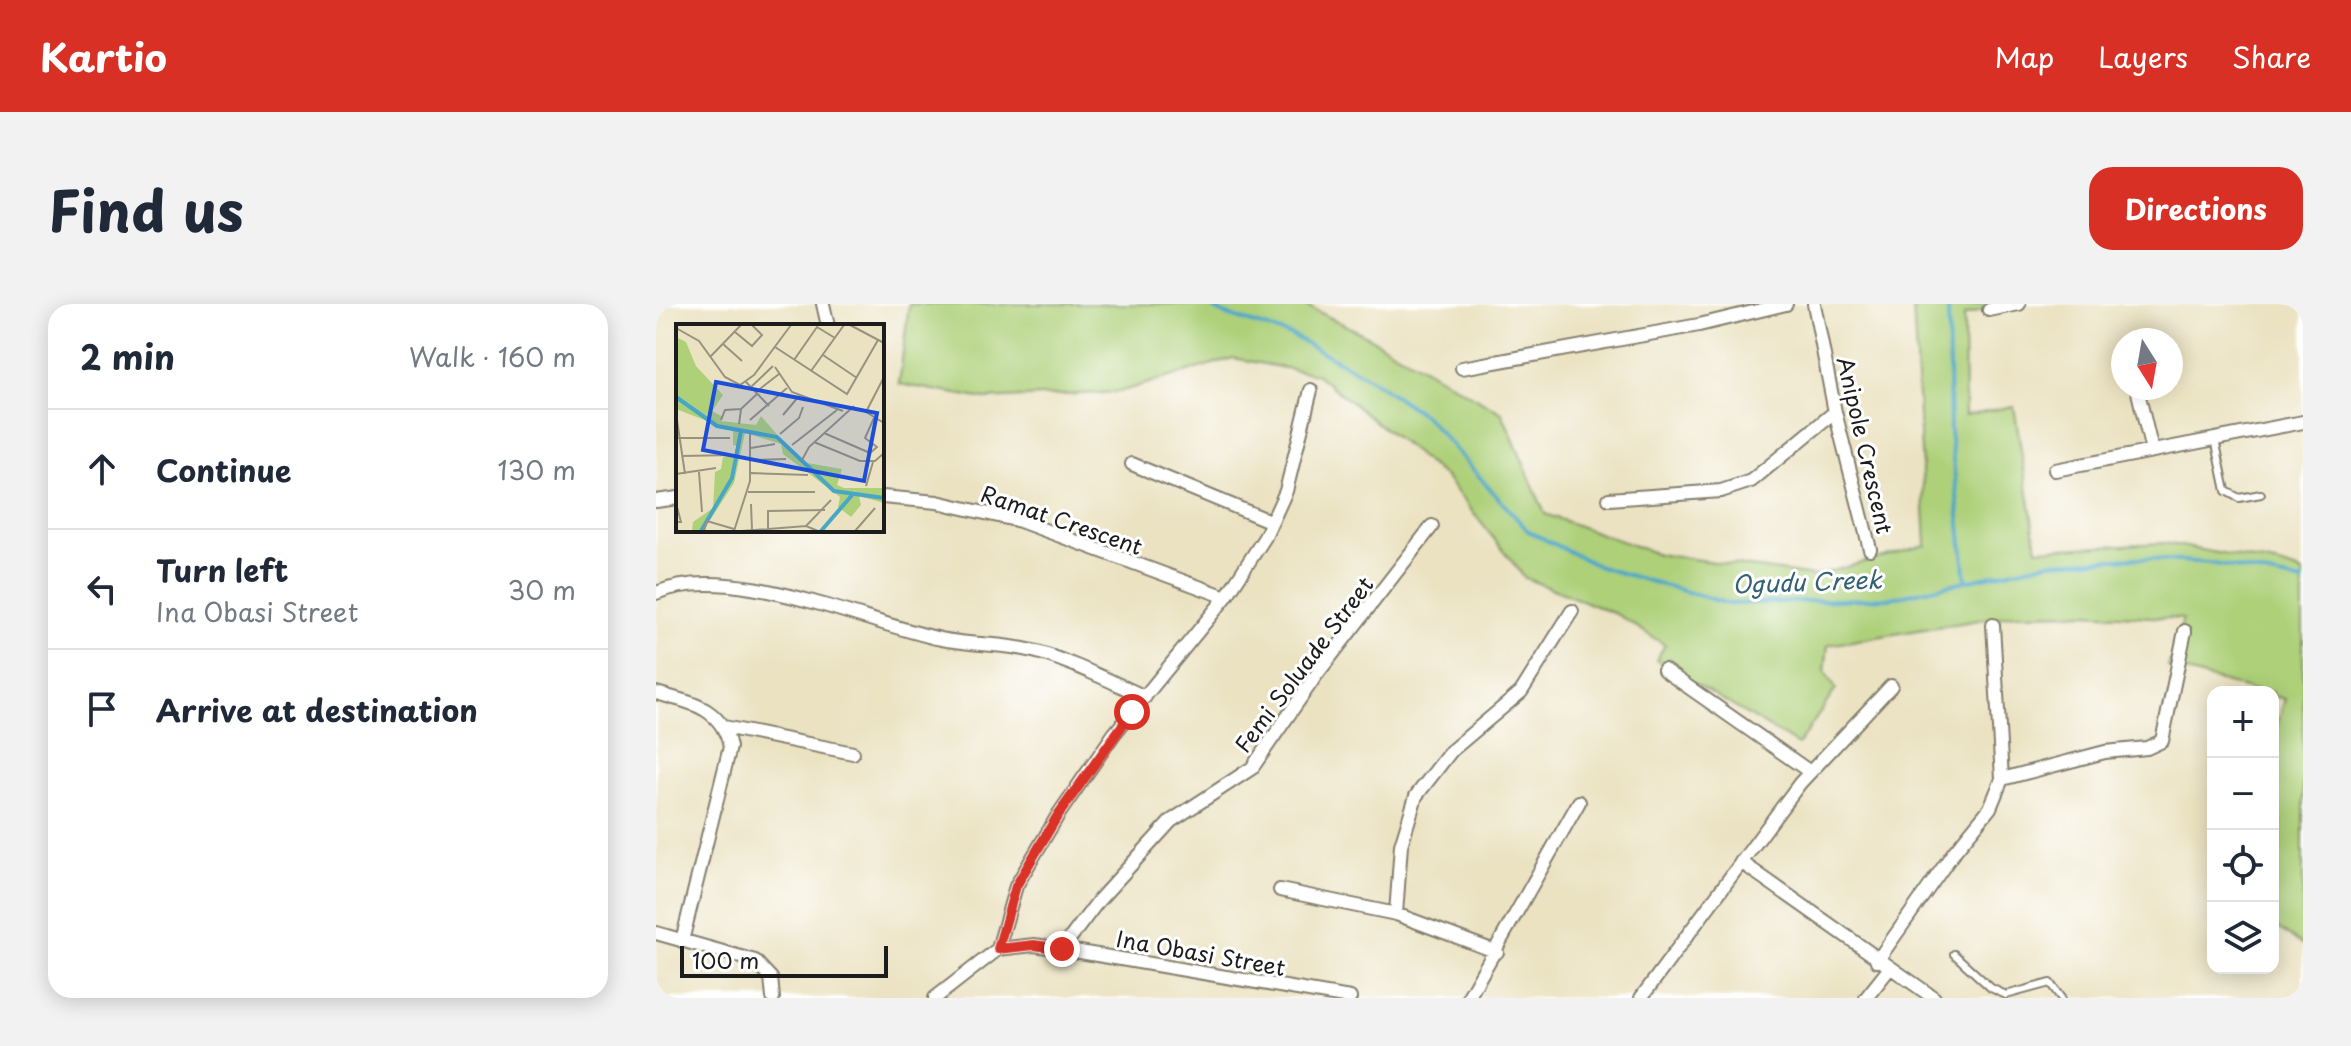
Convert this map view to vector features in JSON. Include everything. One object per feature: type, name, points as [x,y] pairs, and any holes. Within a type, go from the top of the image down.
[{"type":"street","points":[[823,304],[828,324]]},
{"type":"street","points":[[1462,368],[1699,325],[1786,304]]},
{"type":"street","name":"Anipole Crescent","points":[[1814,304],[1835,412],[1870,549]]},
{"type":"street","points":[[1989,310],[2019,304]]},
{"type":"street","points":[[935,998],[998,949],[1016,886],[1091,766],[1226,597],[1272,522],[1299,445],[1311,390]]},
{"type":"street","points":[[2140,400],[2152,451]]},
{"type":"street","points":[[1609,499],[1721,491],[1751,481],[1835,412]]},
{"type":"street","points":[[2055,470],[2303,422]]},
{"type":"street","points":[[1132,464],[1272,522]]},
{"type":"street","name":"Ramat Crescent","points":[[884,497],[937,502],[1020,521],[1226,597]]},
{"type":"street","points":[[656,501],[676,498]]},
{"type":"street","name":"Femi Soluade Street","points":[[1062,949],[1108,889],[1171,821],[1259,760],[1317,674],[1432,526]]},
{"type":"street","points":[[656,593],[675,585],[700,582],[756,588],[942,639],[1004,644],[1041,653],[1145,697]]},
{"type":"street","points":[[1396,914],[1401,845],[1416,796],[1451,751],[1521,692],[1572,611]]},
{"type":"street","points":[[1877,961],[1954,852],[1990,808],[2002,779],[1993,625]]},
{"type":"street","points":[[2002,779],[2105,752],[2147,748],[2162,741],[2185,631]]},
{"type":"street","points":[[1664,670],[1810,772]]},
{"type":"street","points":[[1641,998],[1810,772],[1891,686]]},
{"type":"street","points":[[656,693],[702,706],[714,713],[724,727],[730,747],[682,941]]},
{"type":"street","points":[[724,727],[853,753]]},
{"type":"street","points":[[1468,998],[1497,952],[1579,802]]},
{"type":"street","points":[[1741,862],[1877,961],[1934,998]]},
{"type":"street","points":[[1280,890],[1396,914],[1497,952]]},
{"type":"street","points":[[656,933],[755,961],[771,978],[773,998]]},
{"type":"street","name":"Ina Obasi Street","points":[[998,949],[1034,945],[1350,998]]},
{"type":"street","points":[[1866,998],[1889,969]]},
{"type":"lane","points":[[2215,439],[2226,491],[2239,498],[2261,494]]},
{"type":"lane","points":[[1954,954],[1991,988],[2006,995],[2050,983],[2061,998]]},
{"type":"green space","points":[[909,304],[1303,304],[1363,334],[1502,413],[1545,514],[1657,554],[1814,576],[1926,545],[1913,304],[1998,304],[1964,316],[1965,415],[2014,406],[2037,549],[2165,543],[2280,565],[2303,573],[2303,945],[2279,929],[2279,718],[2285,699],[2279,698],[2279,686],[2238,686],[2168,667],[2183,619],[2085,613],[2015,614],[1828,645],[1825,672],[1836,689],[1798,745],[1656,660],[1665,645],[1618,615],[1525,578],[1445,477],[1316,374],[1233,358],[1119,392],[985,399],[899,384]]},
{"type":"waterway","name":"Ogudu Creek","points":[[1206,304],[1224,314],[1293,336],[1367,377],[1425,416],[1528,531],[1600,567],[1729,604],[1891,598],[2050,562],[2135,558],[2210,563],[2303,582]]},
{"type":"waterway","points":[[1948,304],[1950,431],[1966,581]]},
{"type":"route","points":[[1062,949],[1034,945],[998,949],[1016,886],[1058,815],[1132,712]]}]
